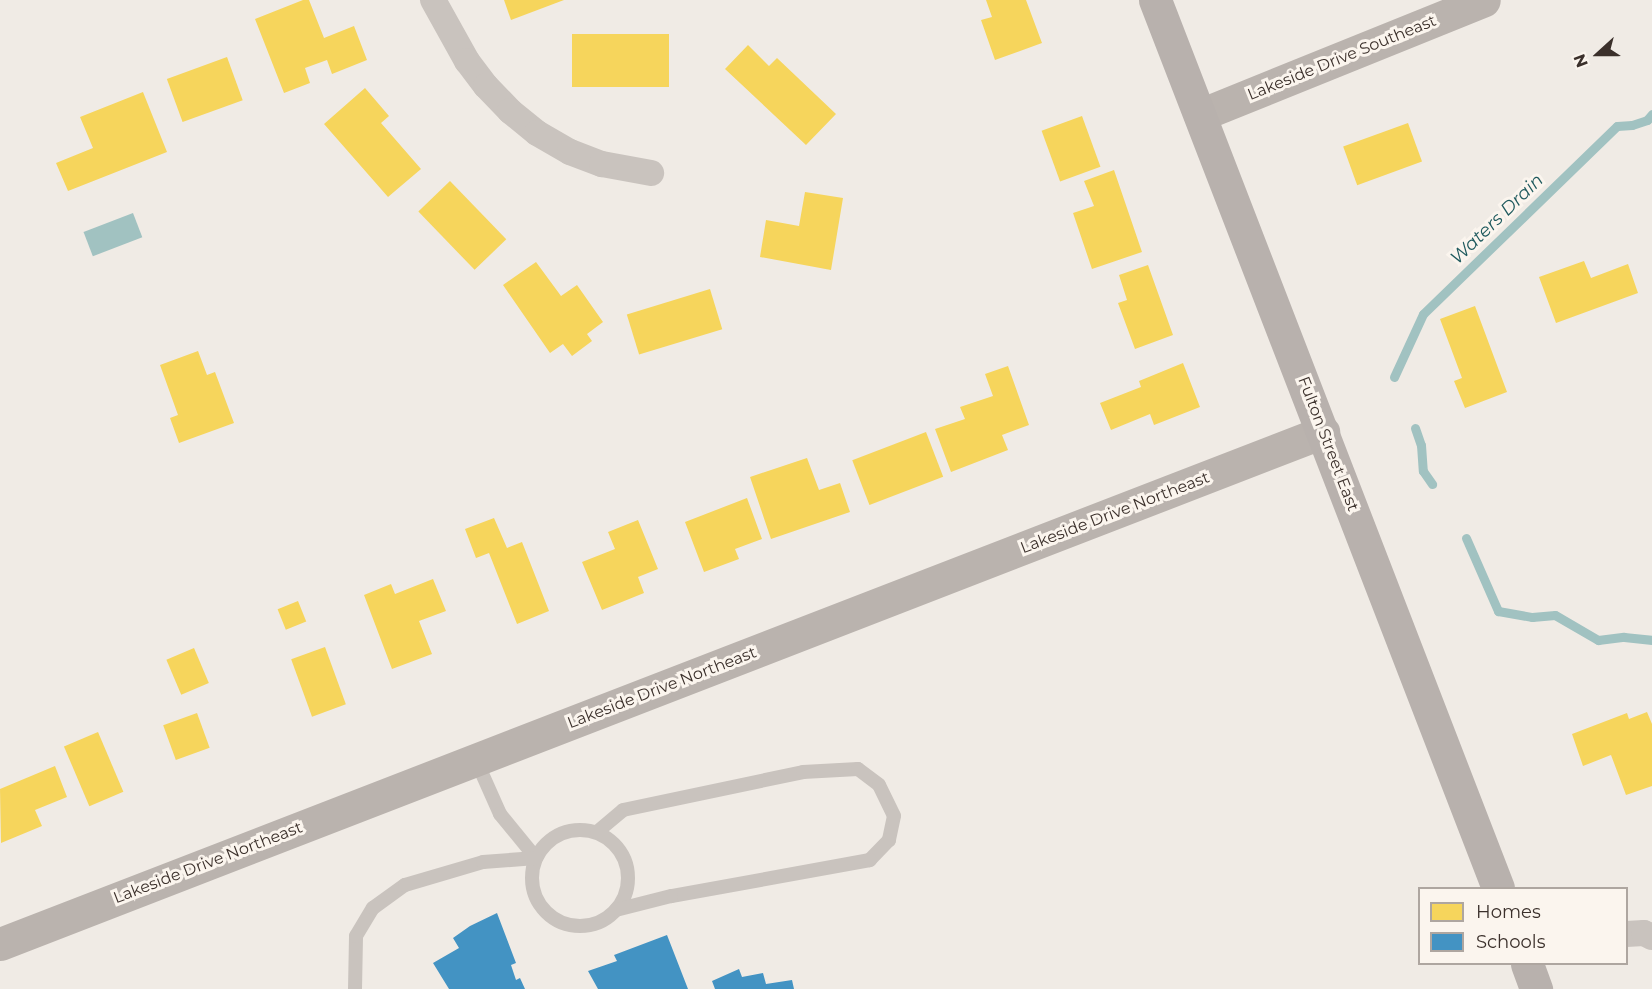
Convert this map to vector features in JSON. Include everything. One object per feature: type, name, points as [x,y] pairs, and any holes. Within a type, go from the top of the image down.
[{"type":"main road","name":"Fulton Street East","points":[[1155,0],[1498,887]]},
{"type":"street","points":[[433,0],[466,61],[510,111],[537,133],[570,152],[602,164],[651,173]]},
{"type":"street","name":"Lakeside Drive Southeast","points":[[1200,116],[1484,0]]},
{"type":"street","name":"Lakeside Drive Northeast","points":[[0,944],[1323,432]]},
{"type":"street","points":[[1628,934],[1644,933],[1652,937]]},
{"type":"lane","points":[[476,760],[500,814],[536,858]]},
{"type":"lane","points":[[597,832],[623,810],[803,772],[858,769],[879,785],[894,816],[889,840],[870,860],[671,896],[616,910]]},
{"type":"lane","points":[[583,830],[597,832],[610,840],[621,852],[627,866],[628,882],[625,897],[616,910],[590,925],[575,925],[561,921],[548,913],[539,902],[532,872],[536,858],[544,846],[562,834],[583,830]]},
{"type":"lane","points":[[355,989],[356,936],[372,908],[405,885],[483,862],[536,858]]},
{"type":"water","points":[[133,213],[142,237],[93,256],[84,232]]},
{"type":"building: Homes","points":[[303,0],[309,0],[324,38],[354,26],[367,60],[332,74],[327,60],[305,68],[310,83],[284,93],[255,19]]},
{"type":"building: Homes","points":[[504,0],[564,0],[511,20]]},
{"type":"building: Homes","points":[[986,0],[1026,0],[1042,43],[995,60],[981,20],[992,17]]},
{"type":"building: Homes","points":[[572,34],[669,34],[669,87],[572,87]]},
{"type":"building: Homes","points":[[748,45],[769,66],[777,58],[836,114],[806,145],[725,69]]},
{"type":"building: Homes","points":[[227,57],[243,100],[183,122],[167,79]]},
{"type":"building: Homes","points":[[365,88],[389,116],[381,123],[421,169],[388,197],[324,124]]},
{"type":"building: Homes","points":[[143,92],[167,152],[68,191],[56,163],[93,148],[80,117]]},
{"type":"building: Homes","points":[[1082,116],[1100,167],[1060,181],[1042,131]]},
{"type":"building: Homes","points":[[1408,123],[1422,162],[1357,185],[1343,147]]},
{"type":"building: Homes","points":[[1114,170],[1142,252],[1092,269],[1073,213],[1094,206],[1084,181]]},
{"type":"building: Homes","points":[[450,181],[506,239],[475,270],[418,212]]},
{"type":"building: Homes","points":[[805,192],[843,198],[831,270],[760,257],[766,220],[799,226]]},
{"type":"building: Homes","points":[[1584,261],[1591,278],[1628,264],[1638,293],[1556,323],[1539,277]]},
{"type":"building: Homes","points":[[536,262],[561,296],[577,285],[603,322],[587,334],[592,341],[572,356],[563,344],[550,353],[503,285]]},
{"type":"building: Homes","points":[[1148,265],[1173,335],[1135,349],[1118,303],[1127,300],[1119,275]]},
{"type":"building: Homes","points":[[710,289],[722,329],[639,355],[627,314]]},
{"type":"building: Homes","points":[[1475,306],[1507,392],[1465,408],[1454,381],[1462,378],[1440,319]]},
{"type":"building: Homes","points":[[198,351],[207,375],[215,372],[234,423],[179,443],[170,418],[178,415],[160,365]]},
{"type":"building: Homes","points":[[1183,363],[1200,407],[1154,425],[1150,414],[1111,430],[1100,403],[1141,387],[1139,381]]},
{"type":"building: Homes","points":[[1008,366],[1029,425],[1002,435],[1008,450],[951,472],[935,429],[965,419],[960,407],[993,396],[985,374]]},
{"type":"building: Homes","points":[[926,432],[943,477],[869,505],[852,460]]},
{"type":"building: Homes","points":[[807,458],[819,490],[840,483],[850,512],[771,539],[750,477]]},
{"type":"building: Homes","points":[[747,498],[762,539],[735,549],[739,559],[704,572],[685,522]]},
{"type":"building: Homes","points":[[494,518],[507,548],[522,542],[549,611],[517,624],[489,553],[476,558],[465,529]]},
{"type":"building: Homes","points":[[638,520],[658,569],[638,577],[644,593],[602,610],[582,562],[615,549],[608,532]]},
{"type":"building: Homes","points":[[433,579],[446,611],[419,621],[432,654],[392,669],[364,595],[391,584],[395,594]]},
{"type":"building: Homes","points":[[298,601],[306,621],[286,630],[278,609]]},
{"type":"building: Homes","points":[[325,647],[346,704],[312,717],[291,659]]},
{"type":"building: Homes","points":[[194,648],[209,683],[181,695],[166,660]]},
{"type":"building: Homes","points":[[1647,712],[1652,724],[1652,786],[1626,795],[1611,755],[1583,766],[1572,734],[1627,713],[1629,719]]},
{"type":"building: Homes","points":[[197,713],[210,748],[176,760],[163,725]]},
{"type":"building: Homes","points":[[98,732],[123,792],[89,806],[64,746]]},
{"type":"building: Homes","points":[[55,766],[67,797],[35,810],[42,826],[1,843],[0,789]]},
{"type":"building: Schools","points":[[497,913],[516,963],[511,965],[516,980],[520,978],[525,989],[449,989],[433,963],[459,948],[453,938],[470,926]]},
{"type":"building: Schools","points":[[667,935],[688,989],[598,989],[588,971],[617,961],[614,955]]},
{"type":"building: Schools","points":[[739,969],[742,977],[763,973],[766,984],[792,980],[794,989],[715,989],[712,981]]},
{"type":"waterway","name":"Waters Drain","points":[[1394,377],[1423,314],[1617,126],[1632,125],[1647,120],[1652,114]]},
{"type":"waterway","name":"Waters Drain","points":[[1415,428],[1421,445],[1423,471],[1432,484]]},
{"type":"waterway","name":"Waters Drain","points":[[1466,538],[1498,611],[1532,617],[1555,615],[1598,640],[1624,637],[1652,640]]}]
